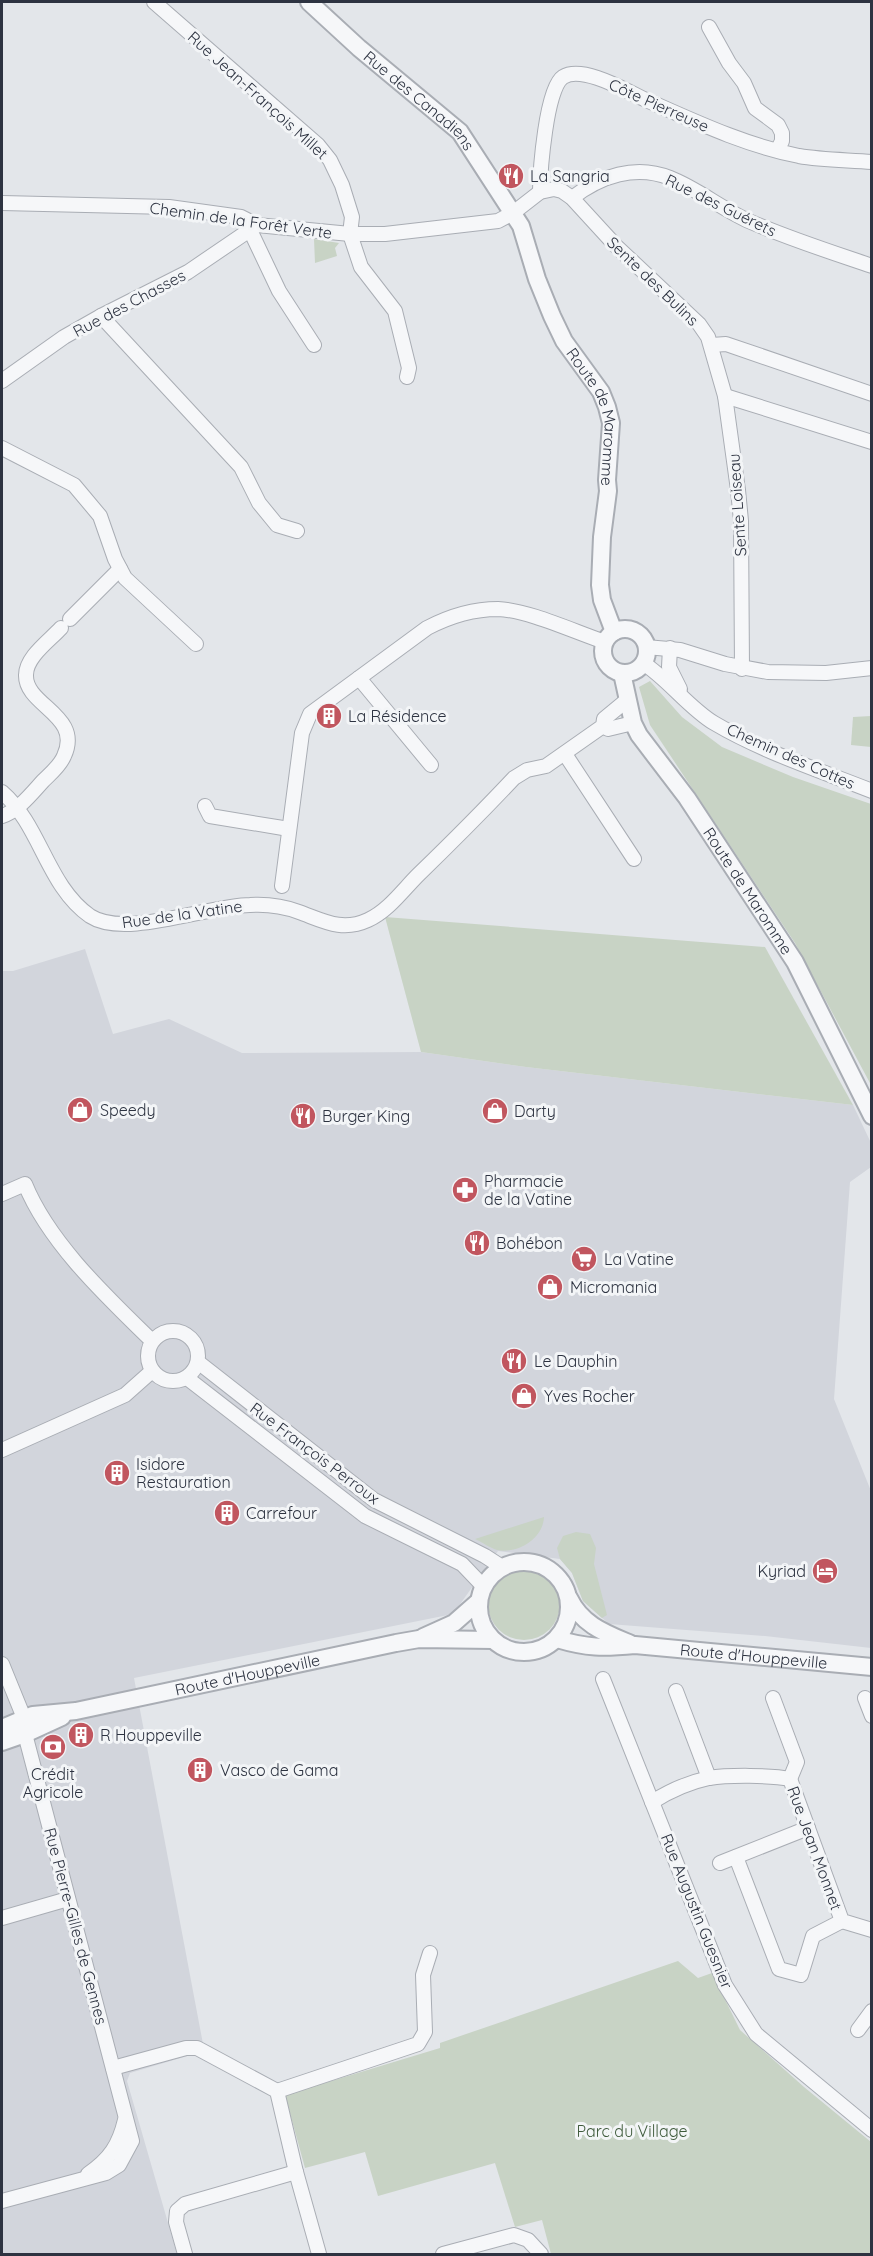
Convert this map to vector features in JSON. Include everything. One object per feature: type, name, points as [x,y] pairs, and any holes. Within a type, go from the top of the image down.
[{"type":"street","name":"Rue Jean-François Millet","points":[[154,2],[318,145],[330,160],[342,186],[352,217],[350,234],[361,267],[395,311],[409,368],[407,377]]},
{"type":"street","name":"Rue des Canadiens","points":[[309,2],[359,48],[460,132],[513,213]]},
{"type":"street","points":[[709,27],[729,63],[744,83],[754,108],[778,125],[782,133],[782,141],[778,149]]},
{"type":"street","name":"Côte Pierreuse","points":[[540,192],[546,128],[555,84],[563,77],[572,74],[601,79],[741,140],[799,156],[872,162]]},
{"type":"street","name":"Rue des Guérets","points":[[572,198],[595,182],[610,176],[640,172],[655,173],[671,178],[723,209],[766,229],[872,266]]},
{"type":"street","points":[[513,213],[540,192],[554,189],[572,198]]},
{"type":"street","name":"Sente des Bulins","points":[[572,198],[616,246],[699,324],[711,345]]},
{"type":"street","name":"Chemin de la Forêt Verte","points":[[2,203],[169,207],[241,218],[253,228],[350,234],[385,234],[498,221],[513,213]]},
{"type":"street","name":"Route de Maromme","points":[[513,213],[521,226],[537,279],[560,333],[601,392],[611,423],[600,585],[609,637]]},
{"type":"street","points":[[253,228],[279,291],[314,345]]},
{"type":"street","name":"Rue des Chasses","points":[[2,381],[64,337],[188,272],[253,228]]},
{"type":"street","points":[[101,316],[241,467],[259,503],[277,525],[297,531]]},
{"type":"street","points":[[711,345],[726,344],[872,394]]},
{"type":"street","name":"Sente Loiseau","points":[[711,345],[725,396],[741,521],[742,669]]},
{"type":"street","points":[[725,396],[872,442]]},
{"type":"street","points":[[2,448],[74,485],[100,516],[120,569],[131,584],[196,644]]},
{"type":"street","points":[[2,816],[8,815],[58,766],[67,749],[67,736],[63,724],[30,691],[26,678],[27,664],[120,569]]},
{"type":"street","points":[[282,886],[302,733],[310,714],[427,628],[447,618],[498,609],[609,637]]},
{"type":"street","points":[[645,655],[642,638],[634,631],[624,629],[609,637],[603,654],[611,668],[622,673],[632,672],[645,655],[670,648],[742,669],[801,674],[872,668]]},
{"type":"street","name":"Chemin des Cottes","points":[[670,648],[669,667],[684,696]]},
{"type":"street","name":"Chemin des Cottes","points":[[645,655],[712,722],[774,752],[872,791]]},
{"type":"street","name":"Route de Maromme","points":[[622,673],[633,723],[648,748],[687,798],[795,962],[872,1116]]},
{"type":"street","points":[[359,678],[431,765]]},
{"type":"street","name":"Rue de la Vatine","points":[[2,792],[32,829],[65,891],[79,907],[104,922],[132,923],[227,907],[277,903],[335,926],[351,926],[369,920],[392,901],[514,778],[526,771],[546,766],[565,754],[603,726],[604,719],[627,700]]},
{"type":"street","points":[[603,726],[608,729],[633,723]]},
{"type":"street","points":[[565,754],[634,859]]},
{"type":"street","points":[[205,806],[210,816],[229,821],[289,828]]},
{"type":"street","points":[[2,1194],[25,1184],[37,1208],[78,1265],[152,1341]]},
{"type":"street","points":[[165,1332],[183,1332],[195,1343],[198,1362],[195,1370],[187,1378],[174,1382],[165,1381],[152,1371],[147,1359],[152,1341],[165,1332]]},
{"type":"street","name":"Rue François Perroux","points":[[198,1362],[374,1500],[502,1567]]},
{"type":"street","points":[[2,1450],[125,1395],[152,1371]]},
{"type":"street","name":"Rue François Perroux","points":[[187,1378],[365,1516],[462,1564],[482,1594]]},
{"type":"street","points":[[528,1562],[541,1565],[560,1579],[569,1598],[568,1615],[556,1639],[549,1645],[530,1652],[515,1652],[493,1640],[483,1624],[479,1611],[482,1594],[492,1575],[502,1567],[513,1563],[528,1562]]},
{"type":"street","name":"Route d'Houppeville","points":[[419,1639],[454,1623],[482,1594]]},
{"type":"street","name":"Route d'Houppeville","points":[[569,1598],[580,1616],[590,1625],[606,1635],[635,1645]]},
{"type":"street","name":"Route d'Houppeville","points":[[2,1728],[301,1662],[419,1639],[493,1640]]},
{"type":"street","name":"Route d'Houppeville","points":[[556,1639],[585,1647],[635,1645],[872,1666]]},
{"type":"street","name":"Rue Pierre-Gilles de Gennes","points":[[2,1664],[30,1722],[68,1899],[126,2118],[121,2138],[113,2152],[101,2165],[83,2177],[3,2201]]},
{"type":"street","name":"Rue Augustin Guesnier","points":[[603,1678],[725,1985],[756,2034],[872,2130]]},
{"type":"street","points":[[676,1691],[710,1778]]},
{"type":"street","points":[[773,1698],[797,1762],[790,1779]]},
{"type":"street","points":[[865,1698],[872,1716]]},
{"type":"street","name":"Route d'Houppeville","points":[[2,1742],[30,1722],[76,1711]]},
{"type":"street","name":"Rue Jean Monnet","points":[[652,1802],[665,1794],[710,1778],[776,1776],[790,1779],[842,1921],[872,1930]]},
{"type":"street","points":[[720,1863],[808,1828]]},
{"type":"street","points":[[736,1857],[779,1969],[801,1975],[813,1936],[842,1921]]},
{"type":"street","points":[[2,1918],[68,1899]]},
{"type":"street","points":[[113,2068],[186,2048],[197,2048],[277,2091],[418,2043],[425,2032],[423,1975],[430,1953]]},
{"type":"street","points":[[858,2030],[872,2011]]},
{"type":"street","points":[[277,2091],[296,2172],[319,2254]]},
{"type":"street","points":[[185,2254],[176,2222],[177,2211],[185,2204],[296,2172]]},
{"type":"street","points":[[443,2254],[514,2235],[528,2240],[541,2254]]},
{"type":"shaded area","points":[[85,949],[113,1034],[169,1019],[242,1053],[421,1052],[526,1067],[853,1105],[871,1143],[871,1167],[850,1182],[834,1399],[871,1491],[871,1648],[765,1636],[609,1624],[583,1601],[572,1573],[560,1559],[498,1551],[453,1614],[134,1678],[203,2044],[194,2054],[130,2073],[127,2081],[177,2254],[2,2254],[2,971],[13,971]]},
{"type":"green space","points":[[314,239],[339,243],[335,248],[337,256],[315,263]]},
{"type":"green space","points":[[650,681],[682,717],[722,747],[793,777],[871,804],[871,1085],[795,943],[650,725],[639,687]]},
{"type":"green space","points":[[871,716],[871,747],[851,745],[853,717]]},
{"type":"green space","points":[[385,917],[765,947],[853,1105],[526,1067],[421,1052]]},
{"type":"green space","points":[[544,1517],[543,1525],[534,1538],[513,1550],[497,1550],[475,1539]]},
{"type":"green space","points":[[576,1532],[590,1534],[596,1548],[594,1564],[607,1615],[602,1618],[583,1601],[572,1573],[560,1559],[557,1548],[563,1536]]},
{"type":"green space","points":[[524,1568],[544,1574],[554,1584],[560,1604],[554,1624],[544,1634],[524,1640],[504,1634],[494,1624],[488,1604],[494,1584],[504,1574]]},
{"type":"green space","name":"Parc du Village","points":[[678,1961],[698,1978],[712,1973],[740,2030],[871,2142],[871,2254],[551,2254],[542,2220],[515,2227],[495,2163],[378,2196],[365,2152],[305,2168],[285,2095],[440,2048],[440,2043]]},
{"type":"place","name":"La Sangria","points":[[511,176]]},
{"type":"place","name":"La Résidence","points":[[329,716]]},
{"type":"place","name":"Speedy","points":[[80,1110]]},
{"type":"place","name":"Darty","points":[[495,1111]]},
{"type":"place","name":"Burger King","points":[[303,1116]]},
{"type":"place","name":"Pharmacie de la Vatine","points":[[465,1190]]},
{"type":"place","name":"Bohébon","points":[[477,1243]]},
{"type":"place","name":"La Vatine","points":[[584,1259]]},
{"type":"place","name":"Micromania","points":[[550,1287]]},
{"type":"place","name":"Le Dauphin","points":[[514,1361]]},
{"type":"place","name":"Yves Rocher","points":[[524,1396]]},
{"type":"place","name":"Isidore Restauration","points":[[117,1473]]},
{"type":"place","name":"Carrefour","points":[[227,1513]]},
{"type":"place","name":"Kyriad","points":[[825,1571]]},
{"type":"place","name":"R Houppeville","points":[[81,1735]]},
{"type":"place","name":"Crédit Agricole","points":[[53,1747]]},
{"type":"place","name":"Vasco de Gama","points":[[200,1770]]}]
